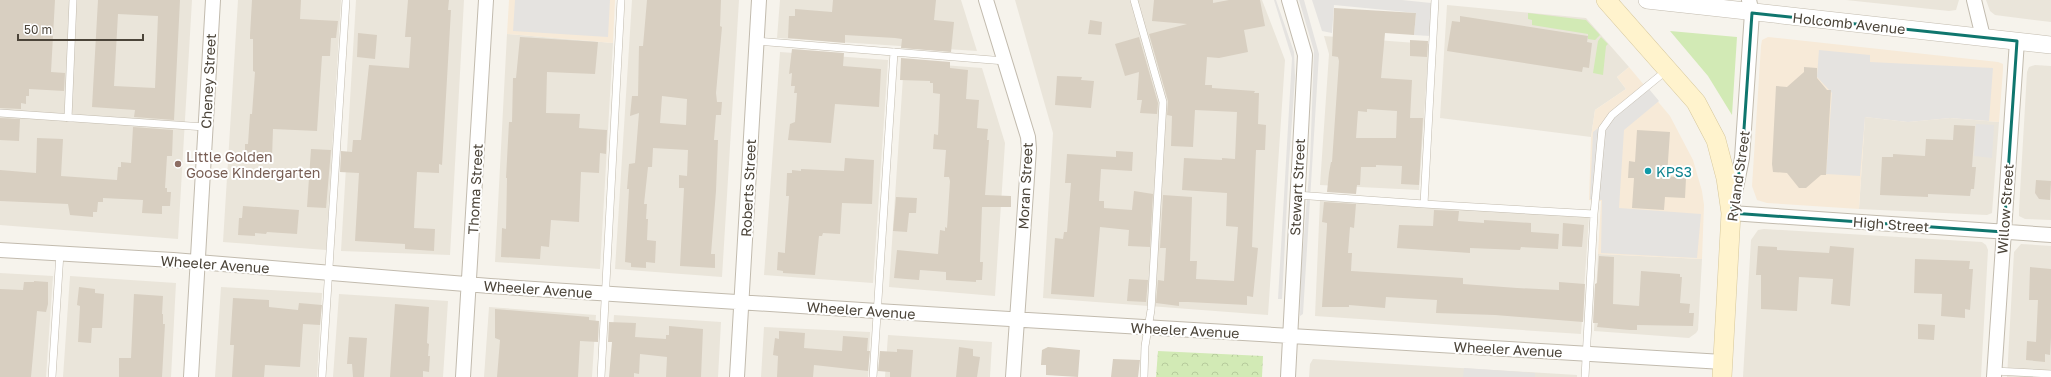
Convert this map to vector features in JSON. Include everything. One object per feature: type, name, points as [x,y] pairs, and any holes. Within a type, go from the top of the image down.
[{"type":"main road","points":[[1606,0],[1696,102],[1716,140],[1726,178],[1731,213]]},
{"type":"main road","name":"Ryland Street","points":[[1722,370],[1731,213]]},
{"type":"street","name":"Cheney Street","points":[[191,377],[213,0]]},
{"type":"street","name":"Thoma Street","points":[[463,377],[486,0]]},
{"type":"street","name":"Roberts Street","points":[[737,377],[759,0]]},
{"type":"street","name":"Moran Street","points":[[986,0],[1028,136],[1029,149],[1013,377]]},
{"type":"street","name":"Stewart Street","points":[[1288,0],[1305,55],[1296,195],[1288,377]]},
{"type":"street","points":[[1974,0],[1983,37]]},
{"type":"street","name":"Holcomb Avenue","points":[[1657,1],[1751,6],[2051,45]]},
{"type":"street","name":"Ryland Street","points":[[1731,213],[1742,158],[1751,6]]},
{"type":"street","name":"Willow Street","points":[[1994,374],[2017,41]]},
{"type":"street","name":"High Street","points":[[1731,213],[2051,235]]},
{"type":"street","name":"Wheeler Avenue","points":[[0,250],[198,262],[469,284],[877,311],[1586,353],[1722,370]]},
{"type":"lane","points":[[68,118],[73,0]]},
{"type":"lane","points":[[322,377],[346,0]]},
{"type":"lane","points":[[602,377],[607,293],[606,260],[621,0]]},
{"type":"lane","points":[[1134,0],[1163,102],[1149,328],[1145,346],[1144,377]]},
{"type":"lane","points":[[1424,204],[1435,0]]},
{"type":"lane","points":[[756,41],[1005,61]]},
{"type":"lane","points":[[873,377],[894,52]]},
{"type":"lane","points":[[1585,377],[1594,214],[1602,129],[1612,115],[1667,70]]},
{"type":"lane","points":[[0,113],[205,127]]},
{"type":"lane","points":[[1296,195],[1594,214]]},
{"type":"lane","points":[[52,377],[60,253]]},
{"type":"lane","points":[[1994,374],[2051,374]]},
{"type":"highlighted area","points":[[1752,13],[2017,41],[2004,232],[1731,213],[1742,158]]},
{"type":"shaded area","points":[[0,0],[192,0],[178,239],[0,225]]},
{"type":"shaded area","points":[[238,0],[341,0],[326,250],[223,242]]},
{"type":"shaded area","points":[[356,0],[464,0],[450,255],[341,251]]},
{"type":"shaded area","points":[[509,0],[615,0],[613,43],[507,34]]},
{"type":"shaded area","points":[[515,0],[610,0],[608,37],[513,31]]},
{"type":"shaded area","points":[[632,0],[739,0],[722,277],[615,269]]},
{"type":"shaded area","points":[[780,0],[961,0],[977,51],[777,38]]},
{"type":"shaded area","points":[[1015,0],[1262,0],[1285,60],[1268,315],[1043,298],[1053,133]]},
{"type":"shaded area","points":[[1274,0],[1276,0],[1294,52],[1295,77],[1282,299],[1278,299],[1292,58]]},
{"type":"shaded area","points":[[1299,0],[1304,0],[1319,54],[1303,314],[1300,316],[1301,272],[1310,162],[1314,51]]},
{"type":"shaded area","points":[[1312,0],[1402,0],[1431,3],[1430,36],[1414,35],[1416,13],[1334,5],[1332,33],[1322,31]]},
{"type":"shaded area","points":[[1846,0],[1959,0],[1956,10],[1949,11]]},
{"type":"shaded area","points":[[1986,0],[2051,0],[2051,22],[1995,15],[1990,11]]},
{"type":"shaded area","points":[[1447,5],[1586,18],[1629,67],[1617,77],[1626,89],[1595,110],[1591,137],[1440,118]]},
{"type":"shaded area","points":[[507,34],[613,43],[600,269],[495,262]]},
{"type":"shaded area","points":[[1324,36],[1429,44],[1419,190],[1320,185],[1329,54]]},
{"type":"shaded area","points":[[1768,37],[1998,62],[2003,64],[1999,122],[1950,118],[1908,122],[1865,117],[1859,209],[1767,203],[1757,200],[1752,186],[1761,46],[1762,40]]},
{"type":"shaded area","points":[[1819,50],[1870,55],[1870,62],[1993,68],[1989,121],[1950,118],[1908,122],[1865,117],[1860,176],[1826,174],[1832,93],[1817,77]]},
{"type":"shaded area","points":[[780,52],[888,60],[873,283],[764,275]]},
{"type":"shaded area","points":[[904,62],[982,68],[1005,143],[995,296],[889,287]]},
{"type":"shaded area","points":[[2035,65],[2051,66],[2051,220],[2025,219],[2019,216],[2027,72],[2029,67]]},
{"type":"shaded area","points":[[1629,67],[1670,116],[1693,160],[1702,191],[1704,205],[1702,259],[1598,254],[1601,201],[1589,200],[1591,137],[1595,110],[1626,89],[1617,77]]},
{"type":"shaded area","points":[[1649,89],[1659,101],[1624,130],[1619,208],[1701,214],[1697,258],[1601,253],[1602,200],[1590,199],[1593,132]]},
{"type":"shaded area","points":[[1865,117],[1908,122],[1950,118],[1999,122],[1992,213],[1987,215],[1859,209]]},
{"type":"shaded area","points":[[1976,124],[1994,125],[1992,158],[1974,156]]},
{"type":"shaded area","points":[[1320,200],[1589,217],[1581,334],[1315,316]]},
{"type":"shaded area","points":[[1764,229],[1982,242],[1986,245],[1988,250],[1981,377],[1743,377],[1751,240],[1758,230]]},
{"type":"shaded area","points":[[2021,244],[2051,246],[2051,377],[2007,377],[2014,252]]},
{"type":"shaded area","points":[[1598,254],[1702,259],[1698,330],[1696,333],[1689,338],[1594,331]]},
{"type":"shaded area","points":[[0,273],[53,276],[46,377],[0,377]]},
{"type":"shaded area","points":[[70,276],[176,283],[171,377],[63,377]]},
{"type":"shaded area","points":[[221,287],[322,293],[317,377],[215,377]]},
{"type":"shaded area","points":[[339,294],[448,301],[443,377],[333,377]]},
{"type":"shaded area","points":[[489,307],[596,315],[592,377],[484,377]]},
{"type":"shaded area","points":[[614,315],[721,322],[718,377],[610,377]]},
{"type":"shaded area","points":[[764,327],[870,332],[868,377],[761,377]]},
{"type":"shaded area","points":[[888,335],[992,342],[990,377],[885,377]]},
{"type":"shaded area","points":[[1313,359],[1577,375],[1577,377],[1309,377],[1310,364]]},
{"type":"shaded area","points":[[1464,368],[1535,373],[1535,377],[1463,377]]},
{"type":"green space","points":[[1528,13],[1586,20],[1600,35],[1595,40],[1588,39],[1588,34],[1532,25],[1532,20],[1528,19]]},
{"type":"green space","points":[[1670,31],[1737,37],[1732,115],[1708,76]]},
{"type":"green space","points":[[1601,37],[1608,44],[1606,46],[1603,75],[1593,73],[1598,41]]},
{"type":"green space","points":[[1158,351],[1263,356],[1262,377],[1156,377]]},
{"type":"building","points":[[0,0],[55,0],[51,72],[65,73],[64,91],[29,89],[29,96],[26,96],[26,104],[21,103],[21,109],[0,108]]},
{"type":"building","points":[[98,0],[180,0],[174,120],[134,117],[135,110],[92,107]],"holes":[[[118,14],[158,16],[155,88],[114,86]]]},
{"type":"building","points":[[252,0],[301,0],[300,19],[338,21],[336,38],[331,38],[330,56],[322,56],[317,131],[273,129],[272,158],[245,157],[245,144],[248,144],[250,114],[252,114],[255,72],[253,71],[253,39],[250,39]]},
{"type":"building","points":[[408,0],[449,0],[448,10],[451,10],[442,165],[439,164],[439,173],[417,172],[414,228],[435,229],[434,251],[405,249],[405,244],[355,241],[359,173],[340,172],[341,151],[352,152],[353,140],[361,140],[369,65],[409,68],[411,37],[405,37]]},
{"type":"building","points":[[647,0],[721,0],[720,26],[722,27],[716,93],[717,102],[722,102],[721,115],[716,115],[714,140],[718,140],[711,254],[715,254],[715,268],[680,266],[684,188],[679,188],[679,175],[687,176],[688,150],[653,148],[652,167],[648,167],[644,204],[647,204],[647,240],[656,241],[655,263],[646,262],[646,268],[631,267],[631,263],[625,262],[629,164],[635,163],[639,113],[630,116],[632,96],[638,96],[639,46],[643,46]],"holes":[[[662,96],[687,99],[686,125],[660,123]]]},
{"type":"building","points":[[833,0],[936,0],[934,20],[954,22],[951,52],[901,48],[902,39],[895,38],[845,35],[845,43],[788,38],[789,16],[795,16],[795,9],[832,12]]},
{"type":"building","points":[[1154,0],[1213,0],[1213,3],[1229,0],[1260,0],[1265,26],[1244,30],[1248,52],[1219,58],[1207,57],[1205,85],[1212,85],[1212,88],[1255,91],[1254,93],[1259,93],[1258,124],[1266,125],[1265,150],[1256,150],[1252,247],[1258,248],[1253,297],[1247,296],[1247,305],[1179,302],[1179,306],[1156,303],[1158,280],[1164,281],[1166,248],[1160,248],[1163,195],[1192,197],[1190,261],[1197,261],[1196,279],[1234,281],[1238,227],[1226,226],[1227,193],[1182,190],[1184,158],[1222,160],[1222,158],[1235,159],[1237,112],[1195,110],[1193,147],[1171,146],[1172,116],[1167,115],[1168,101],[1149,34],[1187,24],[1152,21]]},
{"type":"building","points":[[1334,8],[1416,13],[1414,35],[1385,33],[1381,78],[1412,80],[1410,118],[1423,118],[1419,185],[1401,184],[1402,166],[1376,165],[1376,167],[1361,167],[1360,185],[1357,185],[1356,194],[1327,192],[1332,162],[1339,61],[1338,57],[1332,56]],"holes":[[[1367,109],[1397,111],[1396,138],[1356,138],[1358,111],[1367,112]]]},
{"type":"building","points":[[1460,16],[1588,36],[1587,42],[1592,43],[1589,68],[1583,67],[1582,72],[1447,51],[1452,21],[1460,22]]},
{"type":"building","points":[[1090,20],[1102,22],[1101,35],[1088,34]]},
{"type":"building","points":[[358,33],[377,35],[375,59],[357,57]]},
{"type":"building","points":[[520,37],[598,42],[595,74],[547,72],[546,113],[580,114],[579,128],[607,130],[606,154],[600,153],[599,173],[581,172],[579,222],[551,220],[549,247],[541,246],[540,259],[501,257],[502,228],[506,229],[506,178],[509,122],[512,122],[513,78],[516,78]]},
{"type":"building","points":[[1139,37],[1158,103],[1157,114],[1140,113],[1142,100],[1137,100],[1139,72],[1125,76],[1115,44]]},
{"type":"building","points":[[1410,40],[1428,41],[1427,57],[1410,56]]},
{"type":"building","points":[[792,49],[844,53],[843,66],[881,69],[879,107],[835,104],[831,143],[788,140],[790,124],[795,122],[797,93],[794,93],[795,86],[791,86],[792,73],[789,74]]},
{"type":"building","points":[[901,58],[950,62],[950,68],[968,70],[966,99],[979,100],[977,128],[988,129],[987,140],[989,140],[985,195],[1011,196],[1011,207],[982,207],[980,262],[983,262],[982,280],[976,280],[976,282],[946,280],[946,272],[920,270],[919,280],[894,278],[897,250],[938,254],[940,230],[945,231],[945,227],[947,228],[950,181],[949,177],[944,177],[946,150],[933,149],[934,134],[938,135],[940,94],[933,93],[933,83],[930,83],[930,81],[900,80]]},
{"type":"building","points":[[1804,67],[1817,68],[1817,78],[1827,90],[1831,90],[1826,175],[1821,175],[1806,188],[1799,188],[1787,173],[1773,172],[1772,164],[1776,86],[1787,87],[1804,72]]},
{"type":"building","points":[[1057,76],[1082,77],[1081,80],[1094,81],[1091,108],[1055,105]]},
{"type":"building","points":[[0,118],[20,119],[19,141],[0,140]]},
{"type":"building","points":[[1954,125],[1975,126],[1972,167],[1976,167],[1974,189],[1971,189],[1970,196],[1928,194],[1928,197],[1880,195],[1882,157],[1893,157],[1893,154],[1925,156],[1926,139],[1953,140]]},
{"type":"building","points":[[133,127],[173,130],[172,156],[167,156],[165,188],[167,188],[167,192],[171,192],[170,206],[162,206],[162,214],[142,213],[143,200],[103,198],[103,202],[98,202],[97,212],[93,212],[93,217],[70,215],[68,204],[0,201],[0,170],[36,173],[37,138],[63,139],[61,176],[117,180],[118,167],[121,167],[121,162],[131,163]]},
{"type":"building","name":"KPS3","points":[[1637,130],[1670,132],[1667,176],[1686,178],[1685,198],[1665,197],[1664,210],[1632,208],[1634,178],[1628,178],[1629,161],[1635,162]]},
{"type":"building","points":[[311,149],[331,150],[326,208],[307,207]]},
{"type":"building","points":[[1116,151],[1133,152],[1132,171],[1101,169],[1099,201],[1104,201],[1104,208],[1132,210],[1134,191],[1153,194],[1150,247],[1128,246],[1129,230],[1100,227],[1094,297],[1051,294],[1055,238],[1063,239],[1064,232],[1067,232],[1071,183],[1065,183],[1067,154],[1116,157]]},
{"type":"building","points":[[845,158],[874,160],[872,204],[842,203],[840,234],[823,233],[822,236],[819,236],[815,275],[783,273],[783,271],[777,270],[778,252],[785,253],[789,196],[786,196],[787,173],[792,173],[792,170],[801,171],[801,169],[844,171]]},
{"type":"building","points":[[2036,180],[2051,181],[2050,200],[2039,199],[2035,193]]},
{"type":"building","points":[[896,197],[917,198],[916,213],[909,213],[907,232],[893,231]]},
{"type":"building","points":[[1324,202],[1356,204],[1354,228],[1350,227],[1348,253],[1352,253],[1351,271],[1463,278],[1463,284],[1517,288],[1559,290],[1559,282],[1585,284],[1583,322],[1495,315],[1436,313],[1437,300],[1386,297],[1385,308],[1349,305],[1349,307],[1322,307],[1327,226],[1327,223],[1322,222]]},
{"type":"building","points":[[243,206],[299,210],[297,234],[267,232],[266,234],[255,233],[255,236],[238,235],[239,218],[242,218]]},
{"type":"building","points":[[1434,210],[1459,211],[1458,221],[1484,223],[1484,220],[1531,223],[1531,232],[1559,234],[1558,249],[1521,247],[1520,250],[1470,248],[1470,253],[1397,248],[1399,225],[1433,226]]},
{"type":"building","points":[[1563,223],[1584,225],[1582,247],[1562,246]]},
{"type":"building","points":[[1758,246],[1777,247],[1777,250],[1829,253],[1830,246],[1854,248],[1850,306],[1831,304],[1833,279],[1799,277],[1797,311],[1761,309],[1761,275],[1756,275]]},
{"type":"building","points":[[1599,256],[1614,257],[1613,304],[1639,306],[1641,271],[1680,274],[1680,277],[1682,277],[1680,303],[1690,304],[1689,313],[1694,313],[1693,326],[1637,325],[1637,330],[1597,327],[1598,323],[1593,323],[1595,284],[1597,283]]},
{"type":"building","points":[[1915,259],[1970,261],[1969,269],[1973,269],[1970,310],[1965,309],[1965,318],[1941,316],[1942,294],[1914,293]]},
{"type":"building","points":[[2030,267],[2051,269],[2050,355],[2045,354],[2045,362],[2026,360],[2027,341],[2036,342],[2038,300],[2029,300]]},
{"type":"building","points":[[1129,279],[1148,280],[1146,302],[1127,301]]},
{"type":"building","points":[[24,282],[48,282],[48,304],[46,312],[37,311],[31,377],[0,377],[0,289],[23,290]]},
{"type":"building","points":[[79,287],[95,289],[95,293],[104,294],[102,328],[92,328],[91,343],[78,342],[80,306],[77,305]]},
{"type":"building","points":[[134,294],[163,296],[162,314],[163,324],[165,324],[162,377],[119,377],[119,358],[131,358]]},
{"type":"building","points":[[233,298],[269,300],[269,307],[298,310],[299,303],[322,305],[320,325],[303,324],[300,367],[265,365],[264,377],[232,377],[234,345],[230,345]]},
{"type":"building","points":[[395,304],[429,307],[427,343],[429,344],[428,356],[430,356],[429,372],[423,371],[423,377],[390,377]]},
{"type":"building","points":[[495,309],[589,317],[589,320],[599,321],[598,342],[580,341],[578,377],[497,377],[500,340],[495,338]]},
{"type":"building","points":[[609,322],[636,323],[635,337],[666,339],[666,335],[669,335],[669,326],[703,329],[701,377],[666,377],[667,357],[640,354],[639,374],[634,373],[634,377],[609,377],[612,342],[608,342]]},
{"type":"building","points":[[1918,324],[1935,325],[1934,340],[1918,339]]},
{"type":"building","points":[[779,331],[805,333],[804,348],[842,351],[843,336],[868,338],[867,351],[870,351],[868,371],[814,365],[813,377],[777,377],[778,356],[773,355],[775,338],[779,339]]},
{"type":"building","points":[[349,337],[367,338],[364,377],[353,377],[352,364],[347,364]]},
{"type":"building","points":[[959,347],[973,349],[973,356],[980,357],[977,377],[956,377]]},
{"type":"building","points":[[1048,347],[1080,350],[1078,377],[1046,375],[1046,365],[1041,365],[1042,350]]},
{"type":"building","points":[[897,349],[913,350],[911,377],[890,377],[890,372],[878,371],[880,351],[897,352]]},
{"type":"building","points":[[1113,359],[1140,360],[1138,377],[1111,377]]},
{"type":"place","name":"Little Golden Goose Kindergarten","points":[[178,164]]},
{"type":"place","name":"KPS3","points":[[1648,171]]}]
